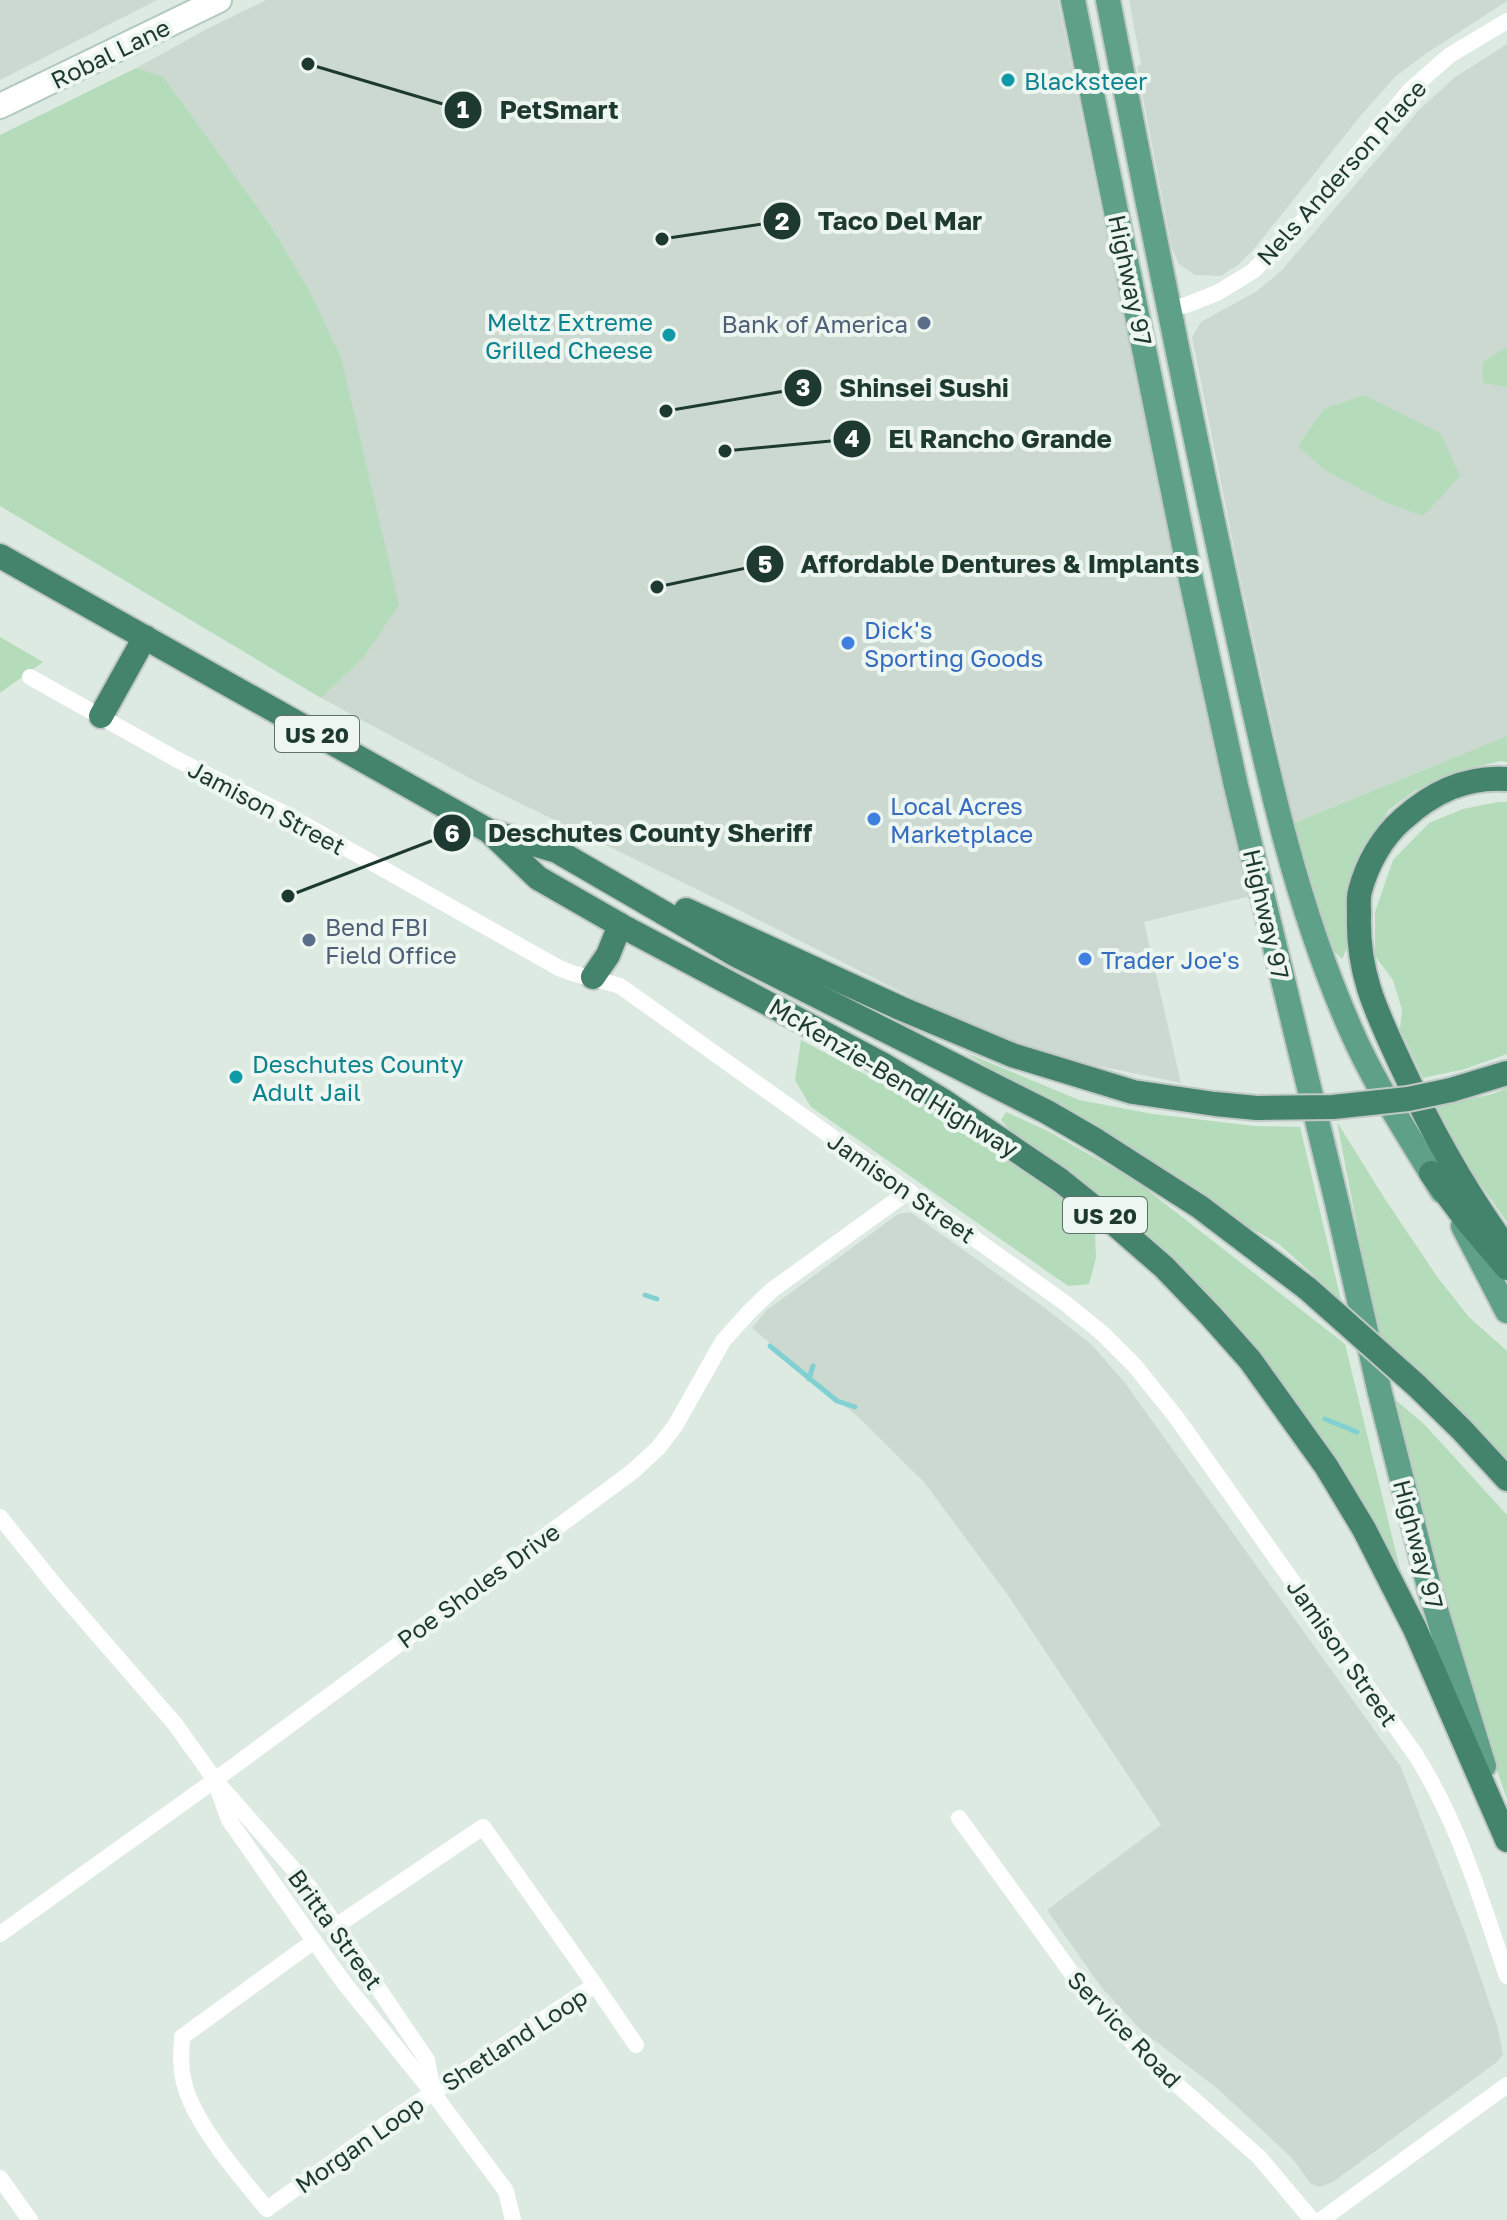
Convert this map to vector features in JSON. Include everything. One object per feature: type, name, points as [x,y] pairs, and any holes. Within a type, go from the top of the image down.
[{"type":"highway","name":"McKenzie-Bend Highway","points":[[0,556],[489,831],[557,851],[738,956],[1000,1087],[1084,1133],[1200,1207],[1308,1289],[1416,1385],[1507,1479]]},
{"type":"highway","points":[[101,716],[145,637]]},
{"type":"highway","points":[[1507,779],[1487,778],[1449,788],[1420,803],[1397,824],[1379,846],[1359,892],[1358,944],[1371,1001],[1425,1118],[1476,1206],[1507,1249]]},
{"type":"highway","name":"McKenzie-Bend Highway","points":[[489,831],[538,878],[856,1050],[942,1100],[1060,1180],[1173,1276],[1250,1360],[1326,1466],[1364,1529],[1415,1629],[1503,1829]]},
{"type":"highway","points":[[557,851],[900,1008],[1012,1055],[1133,1092],[1257,1108],[1333,1107],[1451,1090],[1507,1073]]},
{"type":"highway","points":[[593,977],[608,955],[620,925]]},
{"type":"highway","points":[[1431,1173],[1507,1268]]},
{"type":"main road","name":"Robal Lane","points":[[0,106],[219,0]]},
{"type":"main road","name":"Highway 97","points":[[1073,0],[1236,786],[1429,1587],[1503,1829]]},
{"type":"main road","name":"Highway 97","points":[[1108,0],[1168,309],[1272,793],[1300,896],[1350,1030],[1399,1123],[1476,1248],[1507,1311]]},
{"type":"main road","points":[[1138,313],[1151,319],[1157,327],[1189,472],[1224,570]]},
{"type":"street","name":"Nels Anderson Place","points":[[1168,309],[1217,293],[1253,271],[1301,223],[1410,90],[1450,55],[1507,21]]},
{"type":"street","name":"Jamison Street","points":[[30,677],[176,759],[291,817],[559,968],[620,986],[1065,1303],[1102,1333],[1135,1366],[1176,1417],[1436,1786],[1463,1847],[1507,1976]]},
{"type":"street","name":"Poe Sholes Drive","points":[[0,1934],[215,1780],[632,1472],[658,1448],[675,1426],[723,1341],[750,1311],[772,1290],[909,1191]]},
{"type":"street","name":"Britta Street","points":[[0,1517],[167,1715],[215,1780],[310,1888],[427,2060],[433,2093]]},
{"type":"street","name":"Britta Street","points":[[215,1780],[229,1820],[345,1984],[433,2093],[506,2191],[513,2220]]},
{"type":"street","name":"Service Road","points":[[959,1818],[1089,1997],[1149,2060],[1259,2157],[1312,2220]]},
{"type":"street","name":"Shetland Loop","points":[[336,1926],[483,1827],[636,2045]]},
{"type":"street","name":"Morgan Loop","points":[[314,1941],[182,2037],[181,2064],[185,2088],[202,2124],[253,2193],[267,2209],[433,2093]]},
{"type":"street","name":"Shetland Loop","points":[[433,2093],[595,1985]]},
{"type":"street","points":[[1321,2220],[1507,2085]]},
{"type":"street","points":[[0,2178],[30,2220]]},
{"type":"shaded area","points":[[0,0],[157,0],[0,80]]},
{"type":"shaded area","points":[[266,0],[1058,0],[1206,708],[1251,896],[1144,922],[1181,1083],[1012,1048],[477,782],[321,698],[363,658],[341,357],[309,290],[271,226],[163,76],[136,68]]},
{"type":"shaded area","points":[[1129,0],[1507,1],[1396,76],[1254,249],[1221,276],[1195,275],[1179,264],[1172,249],[1137,67],[1141,64]]},
{"type":"shaded area","points":[[1507,44],[1507,736],[1294,823],[1238,568],[1192,337],[1201,322],[1257,291],[1282,270],[1420,109],[1454,78]]},
{"type":"shaded area","points":[[910,1212],[1092,1345],[1125,1383],[1401,1767],[1466,1935],[1497,2025],[1503,2054],[1497,2062],[1333,2182],[1320,2187],[1311,2184],[1292,2158],[1218,2089],[1141,2030],[1102,1988],[1047,1910],[1161,1825],[1007,1594],[924,1482],[857,1416],[752,1328],[767,1310],[898,1214]]},
{"type":"green space","points":[[136,68],[163,76],[271,226],[309,290],[341,357],[399,605],[363,658],[321,698],[0,506],[0,135]]},
{"type":"green space","points":[[1507,347],[1507,387],[1483,383],[1483,362]]},
{"type":"green space","points":[[1364,395],[1440,433],[1460,476],[1423,516],[1383,501],[1326,471],[1298,446],[1324,409]]},
{"type":"green space","points":[[0,637],[43,662],[0,693]]},
{"type":"green space","points":[[1507,736],[1507,762],[1462,770],[1416,790],[1389,810],[1360,852],[1347,893],[1348,946],[1342,959],[1332,949],[1294,823]]},
{"type":"green space","points":[[1507,802],[1507,1054],[1465,1069],[1423,1078],[1400,1029],[1402,1010],[1393,980],[1375,956],[1375,912],[1393,860],[1429,823],[1463,809]]},
{"type":"green space","points":[[801,1040],[924,1106],[1053,1191],[1095,1231],[1096,1258],[1089,1284],[1068,1286],[811,1107],[795,1080]]},
{"type":"green space","points":[[964,1052],[1079,1100],[1153,1114],[1254,1126],[1300,1127],[1341,1300],[1279,1244],[1181,1189]]},
{"type":"green space","points":[[1507,1088],[1507,1222],[1453,1145],[1433,1107]]},
{"type":"green space","points":[[1006,1112],[1048,1131],[1136,1181],[1345,1344],[1400,1569],[1399,1576],[1249,1344],[1164,1249],[1120,1210],[1011,1131],[1001,1120]]},
{"type":"green space","points":[[1337,1122],[1438,1278],[1469,1317],[1507,1351],[1507,1470],[1381,1351]]},
{"type":"green space","points":[[1393,1398],[1424,1424],[1507,1515],[1507,1799],[1437,1597]]},
{"type":"waterway","points":[[645,1295],[657,1299]]},
{"type":"waterway","points":[[770,1346],[837,1401],[855,1407]]},
{"type":"waterway","points":[[809,1379],[813,1366]]},
{"type":"waterway","points":[[1325,1419],[1357,1432]]},
{"type":"place","name":"PetSmart","points":[[308,64]]},
{"type":"place","name":"Blacksteer","points":[[1008,80]]},
{"type":"place","name":"Taco Del Mar","points":[[662,239]]},
{"type":"place","name":"Bank of America","points":[[924,323]]},
{"type":"place","name":"Meltz Extreme Grilled Cheese","points":[[669,335]]},
{"type":"place","name":"Shinsei Sushi","points":[[666,411]]},
{"type":"place","name":"El Rancho Grande","points":[[725,451]]},
{"type":"place","name":"Affordable Dentures & Implants","points":[[657,587]]},
{"type":"place","name":"Dick's Sporting Goods","points":[[848,643]]},
{"type":"place","name":"Local Acres Marketplace","points":[[874,819]]},
{"type":"place","name":"Deschutes County Sheriff","points":[[288,896]]},
{"type":"place","name":"Bend FBI Field Office","points":[[309,940]]},
{"type":"place","name":"Trader Joe's","points":[[1085,959]]},
{"type":"place","name":"Deschutes County Adult Jail","points":[[236,1077]]}]
